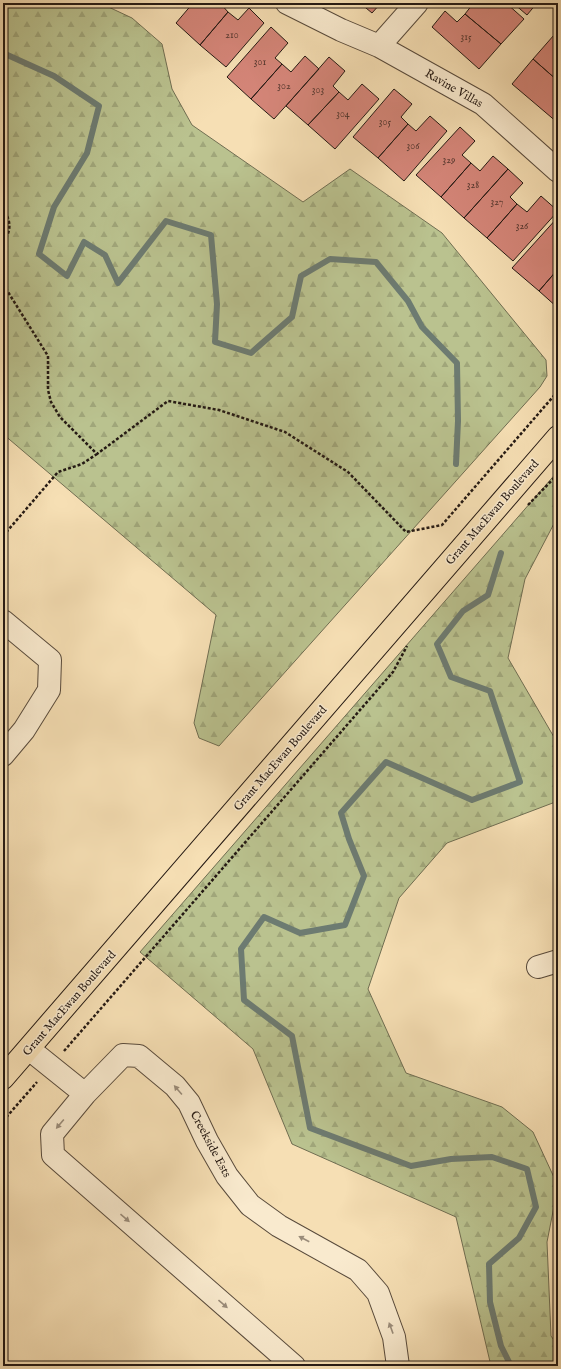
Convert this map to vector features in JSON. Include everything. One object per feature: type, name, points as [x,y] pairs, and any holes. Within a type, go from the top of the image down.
[{"type":"main road","name":"Grant MacEwan Boulevard","points":[[3,1078],[558,437]]},
{"type":"street","name":"Ravine Villas","points":[[287,3],[341,30],[379,46],[483,104],[558,170]]},
{"type":"street","points":[[379,46],[418,3]]},
{"type":"street","points":[[3,621],[50,660],[49,690],[24,730],[3,755]]},
{"type":"street","points":[[29,1049],[51,1065],[85,1094]]},
{"type":"street","name":"Creekside Ests","points":[[294,1366],[53,1155],[52,1134],[85,1094],[124,1055],[139,1056],[175,1086],[189,1103],[207,1141],[227,1176],[250,1205],[279,1226],[358,1270],[378,1293],[394,1337],[398,1366]]},
{"type":"path","points":[[3,207],[10,221],[9,234],[3,244]]},
{"type":"path","points":[[3,284],[48,356],[48,390],[51,402],[60,417],[97,454]]},
{"type":"path","points":[[3,536],[58,472],[82,464],[168,401],[219,410],[285,432],[348,472],[406,532],[442,525],[558,391]]},
{"type":"path","points":[[522,509],[532,503],[558,474]]},
{"type":"path","points":[[3,1122],[392,672],[409,641]]},
{"type":"green space","points":[[3,3],[100,3],[132,18],[162,44],[172,89],[192,125],[303,202],[350,169],[442,233],[546,360],[547,376],[540,387],[219,746],[199,738],[194,723],[216,615],[3,434]]},
{"type":"green space","points":[[558,471],[558,516],[525,579],[508,658],[558,744],[558,801],[447,843],[399,898],[368,989],[406,1073],[502,1107],[533,1132],[558,1186],[547,1242],[551,1336],[558,1346],[558,1366],[491,1366],[456,1217],[292,1144],[253,1049],[140,952]]},
{"type":"building","points":[[193,3],[220,3],[228,12],[200,45],[176,23]]},
{"type":"building","points":[[360,3],[381,3],[372,13]]},
{"type":"building","points":[[470,3],[506,3],[524,19],[501,44],[465,14],[472,5]]},
{"type":"building","points":[[513,3],[537,3],[527,15]]},
{"type":"building","points":[[249,8],[264,23],[226,67],[200,45],[228,12],[238,20]]},
{"type":"building","points":[[445,11],[457,22],[465,14],[501,44],[479,69],[432,27]]},
{"type":"building","points":[[271,27],[288,43],[275,58],[282,64],[251,99],[227,77]]},
{"type":"building","points":[[558,30],[558,38],[554,35]]},
{"type":"building","points":[[554,35],[558,38],[558,81],[533,59]]},
{"type":"building","points":[[305,56],[319,69],[274,119],[251,99],[282,64],[291,72]]},
{"type":"building","points":[[329,57],[345,71],[333,86],[339,92],[308,125],[286,106]]},
{"type":"building","points":[[533,59],[558,81],[558,123],[512,84]]},
{"type":"building","points":[[362,84],[379,99],[335,149],[308,125],[339,92],[348,100]]},
{"type":"building","points":[[394,89],[412,104],[401,117],[408,124],[378,158],[353,137]]},
{"type":"building","points":[[430,116],[447,131],[404,181],[378,158],[408,124],[416,131]]},
{"type":"building","points":[[460,127],[475,141],[462,155],[471,163],[441,197],[416,175]]},
{"type":"building","points":[[493,156],[508,169],[464,218],[441,197],[471,163],[480,171]]},
{"type":"building","points":[[508,169],[523,183],[510,197],[517,204],[487,238],[464,218]]},
{"type":"building","points":[[541,196],[558,211],[513,261],[487,238],[517,204],[527,212]]},
{"type":"building","points":[[558,217],[558,269],[539,291],[512,268]]},
{"type":"building","points":[[558,269],[558,308],[539,291]]},
{"type":"waterway","points":[[3,53],[54,76],[99,106],[87,153],[54,207],[39,254],[67,276],[84,242],[105,255],[118,283],[166,221],[211,235],[217,304],[215,342],[251,353],[292,317],[301,276],[330,259],[376,262],[408,301],[422,327],[457,363],[458,421],[456,464]]},
{"type":"waterway","points":[[501,553],[488,595],[463,611],[437,644],[451,677],[490,691],[520,782],[472,800],[386,762],[341,813],[349,839],[364,876],[345,925],[300,933],[264,917],[241,949],[244,1000],[292,1036],[310,1128],[411,1166],[451,1159],[492,1157],[527,1169],[536,1207],[519,1238],[489,1264],[490,1302],[501,1346],[511,1366]]}]
